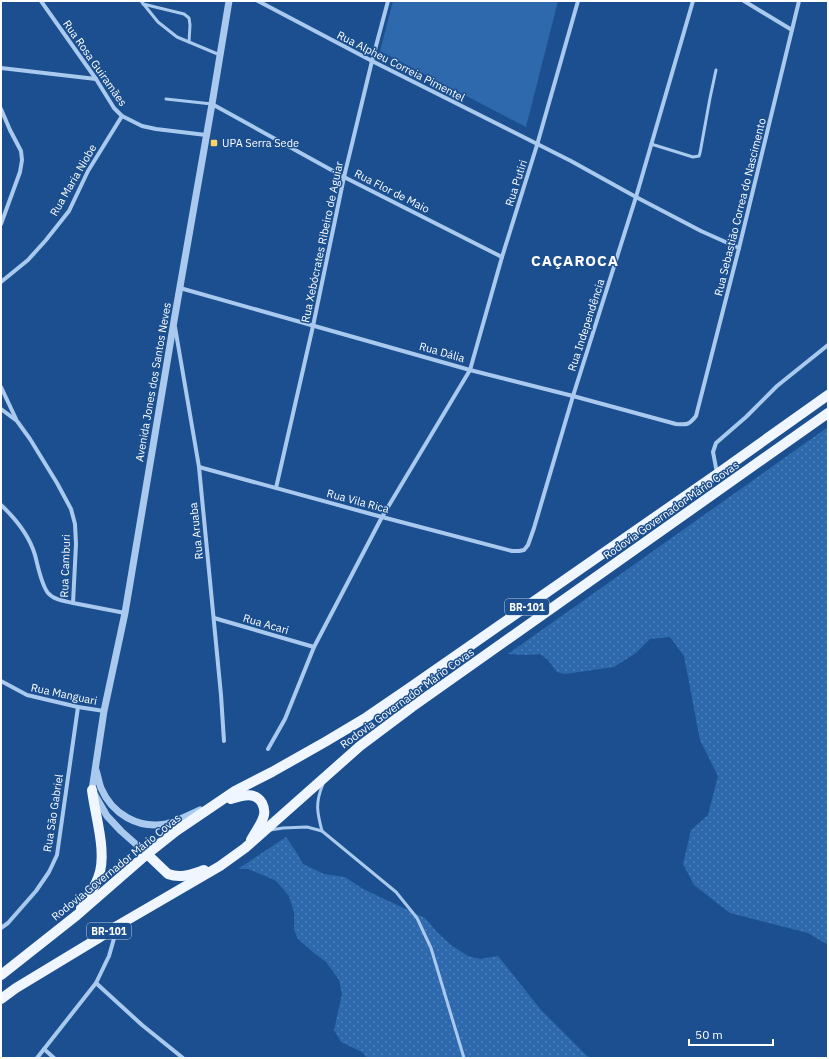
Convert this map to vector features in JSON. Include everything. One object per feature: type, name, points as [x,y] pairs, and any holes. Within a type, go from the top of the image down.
[{"type":"main road","name":"Rodovia Governador Mário Covas","points":[[1,975],[77,915],[147,854],[176,831],[235,791],[272,772],[367,717],[717,474],[828,395]]},
{"type":"main road","name":"Rodovia Governador Mário Covas","points":[[1,999],[16,988],[117,926],[220,866],[266,831],[360,746],[412,707],[828,413]]},
{"type":"main road","points":[[77,915],[98,878],[102,861],[92,790]]},
{"type":"main road","points":[[217,803],[248,795],[253,795],[260,800],[264,807],[264,815],[261,823],[245,848]]},
{"type":"main road","points":[[147,854],[168,874],[175,876],[189,875],[220,866]]},
{"type":"street","name":"Rua Rosa Guiramães","points":[[41,1],[96,79],[114,108],[122,116]]},
{"type":"street","name":"Avenida Jones dos Santos Neves","points":[[92,790],[104,711],[125,613],[212,104],[228,1]]},
{"type":"street","name":"Rua Alpheu Correia Pimentel","points":[[258,1],[372,61],[571,161],[701,231],[739,248]]},
{"type":"street","name":"Rua Xebócrates Ribeiro de Aguiar","points":[[276,488],[313,326],[344,177],[388,1]]},
{"type":"street","name":"Rua Putiri","points":[[268,749],[285,719],[314,647],[382,517],[470,370],[578,1]]},
{"type":"street","name":"Rua Independência","points":[[512,550],[524,550],[528,545],[534,528],[573,396],[652,144],[693,1]]},
{"type":"street","points":[[744,1],[792,30]]},
{"type":"street","name":"Rua Sebastião Correa do Nascimento","points":[[696,416],[739,248],[799,1]]},
{"type":"street","points":[[1,68],[96,79]]},
{"type":"street","name":"Rua Flor de Maio","points":[[212,104],[344,177],[502,257]]},
{"type":"street","points":[[1,109],[21,151],[22,160],[20,172],[1,224]]},
{"type":"street","points":[[122,116],[142,126],[206,135]]},
{"type":"street","name":"Rua Maria Niobe","points":[[1,282],[28,260],[46,240],[68,211],[88,171],[122,116]]},
{"type":"street","name":"Rua Dália","points":[[180,288],[470,370],[676,424],[685,425],[691,423],[696,416]]},
{"type":"street","name":"Rua Aruaba","points":[[174,321],[199,467],[214,618],[224,741]]},
{"type":"street","points":[[717,474],[712,452],[716,443],[777,386],[828,345]]},
{"type":"street","points":[[1,387],[17,421]]},
{"type":"street","points":[[1,409],[17,421]]},
{"type":"street","name":"Rua Camburi","points":[[17,421],[57,483],[71,509],[75,524],[76,544],[73,603],[125,613]]},
{"type":"street","name":"Rua Vila Rica","points":[[199,467],[382,517],[512,550]]},
{"type":"street","points":[[1,505],[13,516],[30,543],[41,578],[48,592],[56,599],[73,603]]},
{"type":"street","name":"Rua Acari","points":[[214,618],[314,647]]},
{"type":"street","name":"Rua Manguari","points":[[1,680],[26,695],[78,707],[104,711]]},
{"type":"street","name":"Rua São Gabriel","points":[[1,928],[8,923],[36,891],[49,872],[57,855],[78,707]]},
{"type":"street","name":"Avenida Jones dos Santos Neves","points":[[95,767],[101,788],[113,808],[139,823],[152,825],[171,822],[217,803]]},
{"type":"street","points":[[92,790],[107,816],[121,831],[147,854]]},
{"type":"street","points":[[37,1058],[96,983],[109,956],[117,926]]},
{"type":"street","points":[[96,983],[142,1025],[182,1058]]},
{"type":"street","points":[[44,1049],[54,1058]]},
{"type":"lane","points":[[142,2],[184,14],[189,18],[189,42]]},
{"type":"lane","points":[[142,2],[158,22],[178,37],[220,55]]},
{"type":"lane","points":[[652,144],[693,157],[699,156],[716,70]]},
{"type":"lane","points":[[166,99],[212,104]]},
{"type":"lane","points":[[322,831],[317,805],[320,790],[327,775]]},
{"type":"lane","points":[[266,831],[283,828],[307,827],[322,831],[396,892],[418,918],[432,948],[464,1058]]},
{"type":"shaded area","points":[[393,1],[558,1],[526,127],[380,51]]},
{"type":"shaded area","points":[[828,427],[828,945],[808,933],[730,913],[694,885],[683,864],[691,830],[708,815],[718,776],[700,740],[684,656],[670,637],[650,639],[636,653],[614,667],[565,674],[557,672],[548,660],[540,654],[508,654]]},
{"type":"shaded area","points":[[286,837],[303,864],[324,874],[345,877],[363,889],[425,918],[451,945],[468,956],[480,959],[498,956],[541,1010],[589,1058],[367,1058],[362,1052],[341,1042],[334,1030],[342,994],[339,980],[326,962],[298,939],[294,930],[294,912],[289,896],[276,881],[248,869],[238,869]]},
{"type":"place","name":"UPA Serra Sede","points":[[214,143]]},
{"type":"district","name":"CAÇAROCA","points":[[575,260]]}]
